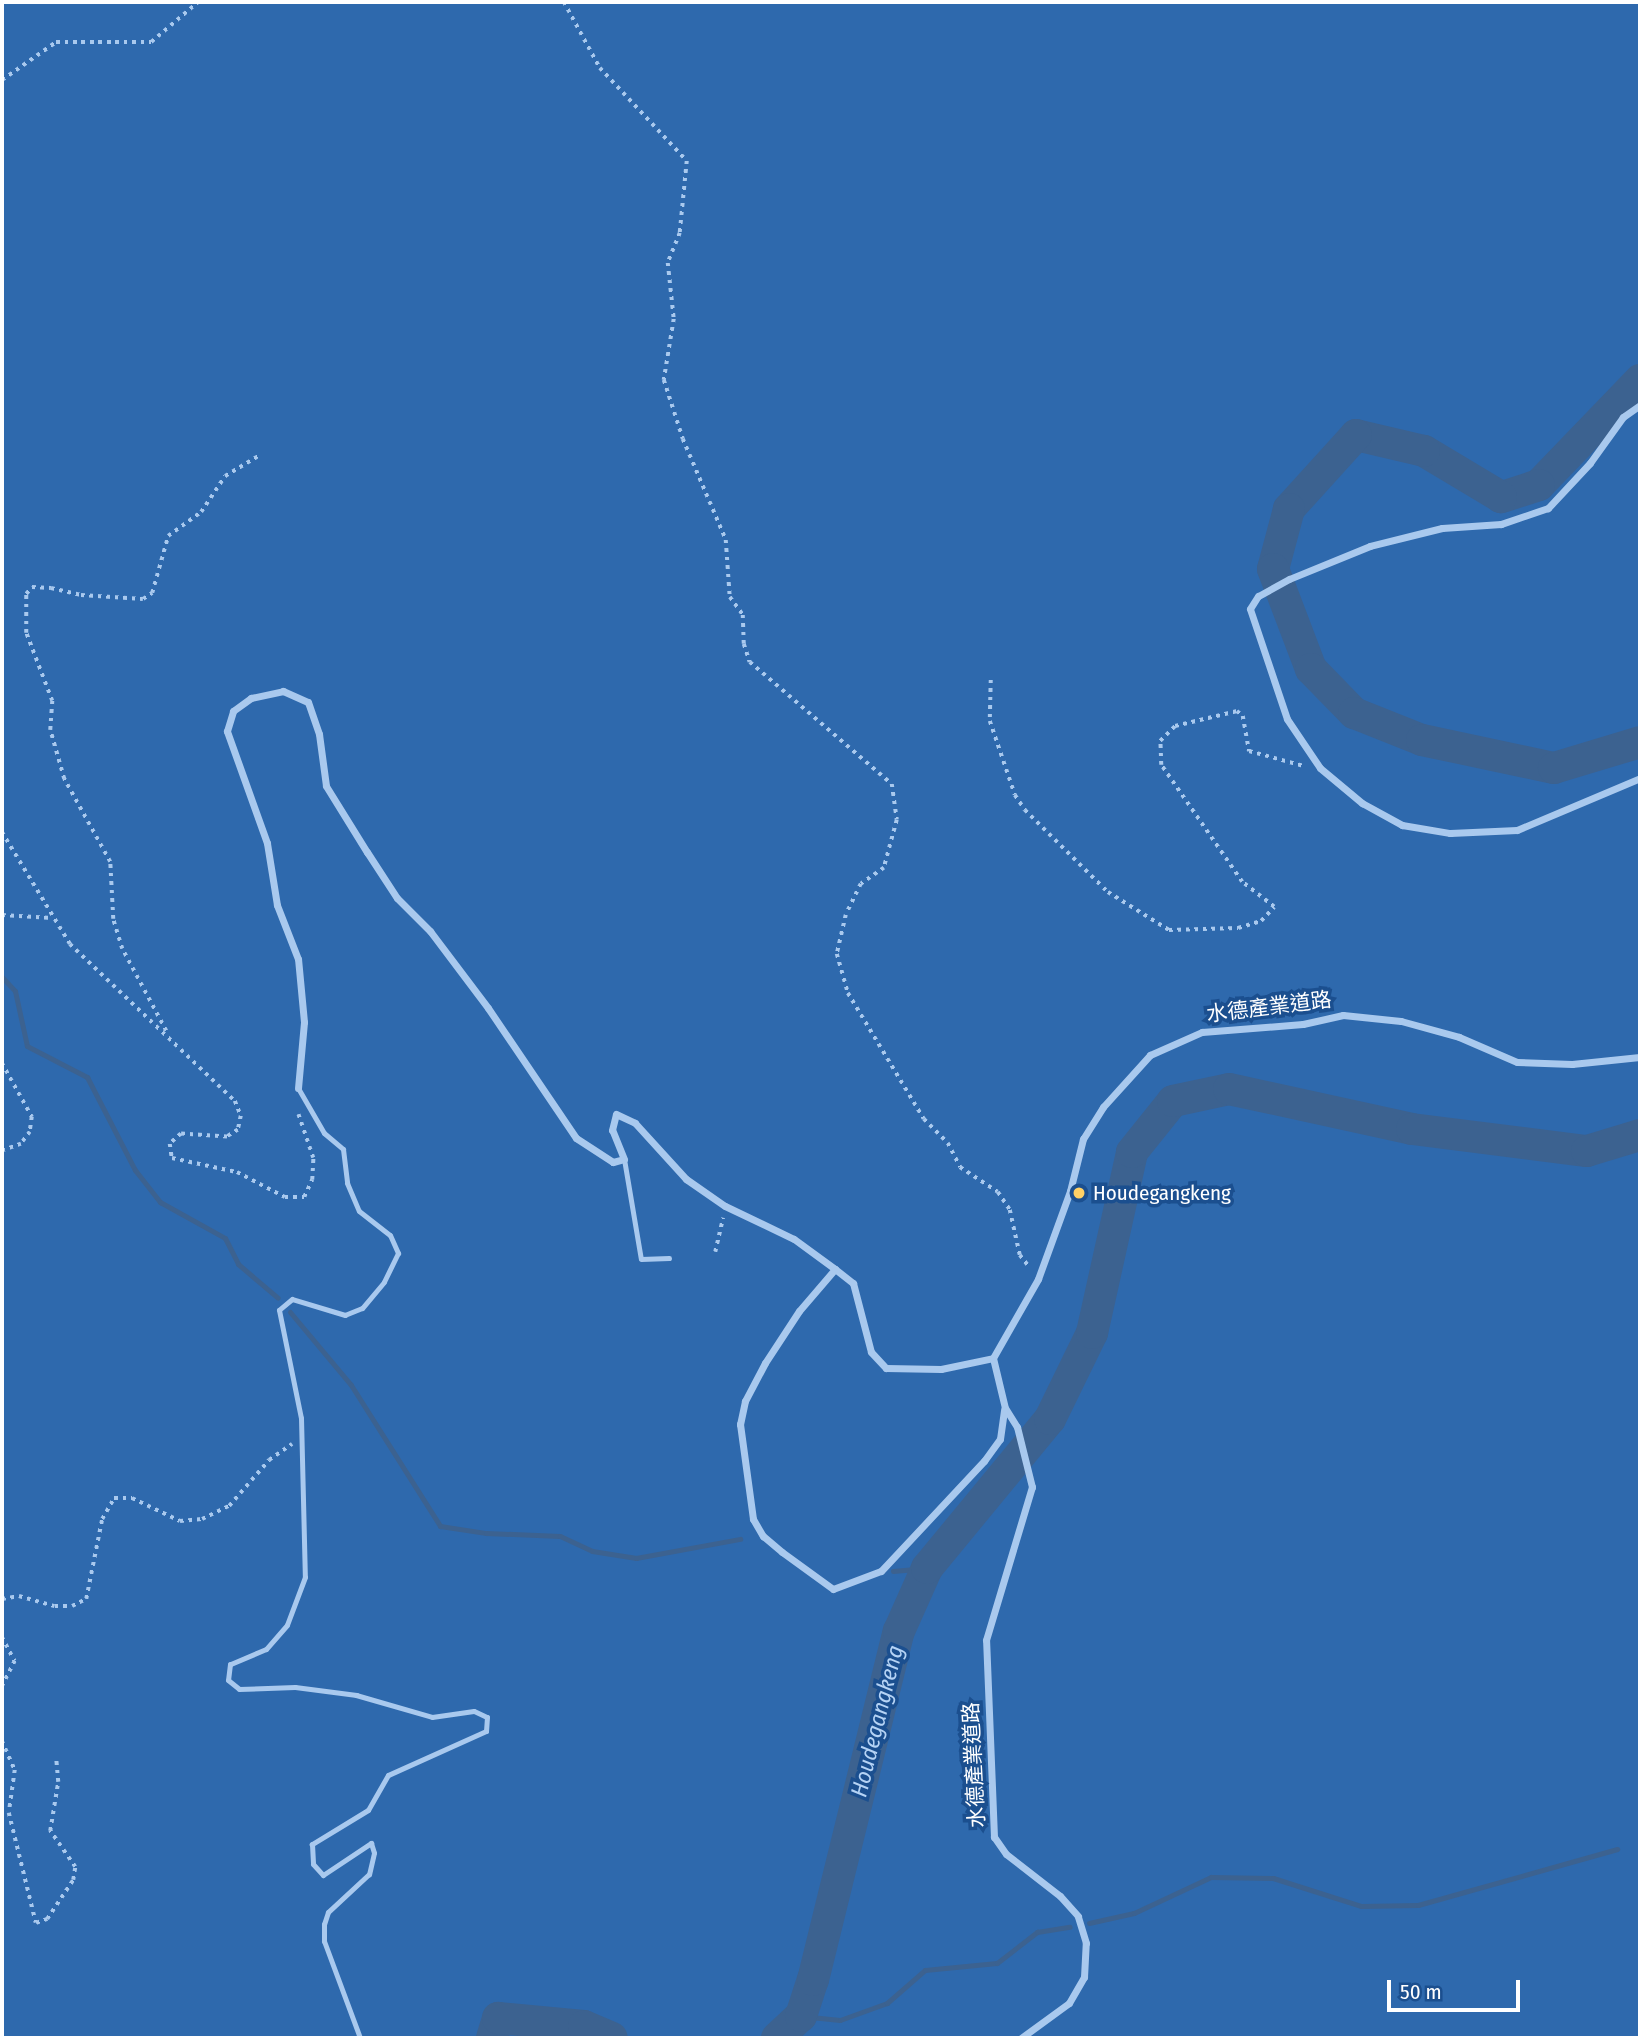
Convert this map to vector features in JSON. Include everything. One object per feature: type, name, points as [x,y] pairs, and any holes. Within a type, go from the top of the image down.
[{"type":"street","points":[[1640,405],[1623,417],[1590,463],[1548,508],[1501,524],[1470,523],[1370,546],[1289,579],[1258,597],[1250,609],[1287,719],[1320,768],[1362,803],[1402,825],[1450,833],[1517,830],[1640,778]]},
{"type":"street","points":[[298,1088],[304,1022],[298,959],[277,905],[267,843],[227,731],[233,711],[251,698],[284,691],[308,702],[319,734],[326,786],[397,898],[430,931],[480,997],[576,1138],[613,1162],[624,1158],[612,1130],[617,1114],[635,1123],[686,1179],[725,1206],[794,1239],[835,1269],[853,1283],[871,1352],[886,1368],[941,1369],[993,1358],[1004,1408],[1000,1439],[984,1461],[881,1571],[832,1589],[773,1544],[753,1519],[740,1424],[744,1401],[799,1311],[835,1269]]},
{"type":"street","name":"水德產業道路","points":[[993,1358],[1038,1279],[1070,1191],[1083,1139],[1104,1107],[1150,1055],[1202,1032],[1303,1024],[1343,1015],[1401,1021],[1459,1037],[1517,1062],[1572,1064],[1640,1057]]},
{"type":"street","name":"水德產業道路","points":[[1004,1408],[1017,1427],[1032,1487],[986,1640],[994,1837],[1006,1854],[1060,1896],[1078,1916],[1086,1943],[1084,1977],[1069,2003],[1021,2038]]},
{"type":"lane","points":[[298,1088],[324,1133],[343,1149],[347,1183],[359,1211],[390,1235],[398,1253],[384,1282],[362,1308],[345,1315],[292,1299],[279,1310],[296,1382],[305,1577],[286,1625],[266,1649],[230,1664],[228,1679],[239,1689],[307,1688],[356,1695],[432,1717],[474,1711],[487,1717],[486,1731],[388,1775],[368,1810],[312,1844],[313,1864],[323,1875],[371,1843],[374,1853],[369,1874],[328,1912],[324,1924],[324,1941],[360,2038]]},
{"type":"lane","points":[[624,1158],[641,1259],[669,1258]]},
{"type":"path","points":[[2,80],[56,42],[151,42],[198,2]]},
{"type":"path","points":[[564,2],[600,68],[687,161],[680,233],[668,263],[674,319],[664,380],[683,439],[726,540],[730,597],[743,615],[744,644],[750,662],[892,784],[897,820],[884,868],[861,884],[846,915],[837,954],[848,993],[924,1119],[948,1143],[960,1167],[998,1192],[1010,1210],[1020,1255],[1038,1279]]},
{"type":"path","points":[[260,455],[225,476],[201,512],[168,536],[152,593],[143,599],[81,595],[33,587],[26,594],[26,633],[52,701],[50,730],[64,779],[110,862],[113,919],[122,949],[166,1031],[197,1069],[235,1101],[241,1116],[238,1130],[227,1137],[181,1134],[170,1144],[172,1158],[237,1172],[285,1196],[304,1197],[312,1180],[313,1158],[296,1108],[298,1088]]},
{"type":"path","points":[[992,680],[990,721],[1025,810],[1108,892],[1169,930],[1238,928],[1261,921],[1274,907],[1242,882],[1161,765],[1160,741],[1175,726],[1237,711],[1243,716],[1249,751],[1256,757],[1280,757],[1301,766],[1320,768]]},
{"type":"path","points":[[2,832],[27,867],[52,918],[70,944],[143,1015],[166,1031]]},
{"type":"path","points":[[2,915],[52,918]]},
{"type":"path","points":[[2,1063],[32,1117],[30,1132],[21,1144],[2,1151]]},
{"type":"path","points":[[715,1252],[725,1206]]},
{"type":"path","points":[[2,1598],[19,1596],[55,1606],[86,1599],[102,1520],[114,1498],[132,1498],[180,1521],[202,1518],[229,1506],[269,1460],[300,1439]]},
{"type":"path","points":[[2,1637],[15,1661],[2,1686]]},
{"type":"path","points":[[2,1741],[15,1770],[9,1813],[36,1923],[47,1919],[73,1880],[75,1867],[50,1831],[58,1782],[57,1758]]},
{"type":"shaded area","points":[[2,2],[1640,2],[1640,2038],[2,2038]]},
{"type":"waterway","name":"Houdegangkeng","points":[[1640,380],[1539,485],[1501,497],[1424,451],[1356,435],[1289,509],[1273,569],[1311,669],[1354,713],[1422,740],[1554,768],[1640,742]]},
{"type":"waterway","points":[[2,977],[15,991],[27,1046],[87,1077],[135,1170],[160,1202],[225,1238],[238,1264],[278,1298]]},
{"type":"waterway","name":"Houdegangkeng","points":[[777,2038],[801,2016],[813,1980],[899,1631],[927,1568],[1050,1419],[1092,1333],[1132,1152],[1173,1101],[1229,1089],[1412,1129],[1587,1151],[1640,1135]]},
{"type":"waterway","points":[[290,1312],[351,1385],[440,1526],[486,1533],[560,1536],[592,1551],[636,1558],[740,1539]]},
{"type":"waterway","points":[[893,1571],[927,1568]]},
{"type":"waterway","points":[[1089,1923],[1134,1913],[1211,1877],[1273,1878],[1361,1906],[1418,1905],[1617,1849]]},
{"type":"waterway","points":[[801,2016],[840,2020],[887,2003],[925,1970],[997,1963],[1037,1932],[1070,1927]]},
{"type":"waterway","name":"Houdegangkeng","points":[[492,2038],[498,2018],[584,2026],[612,2038]]},
{"type":"place","name":"Houdegangkeng","points":[[1079,1193]]}]
